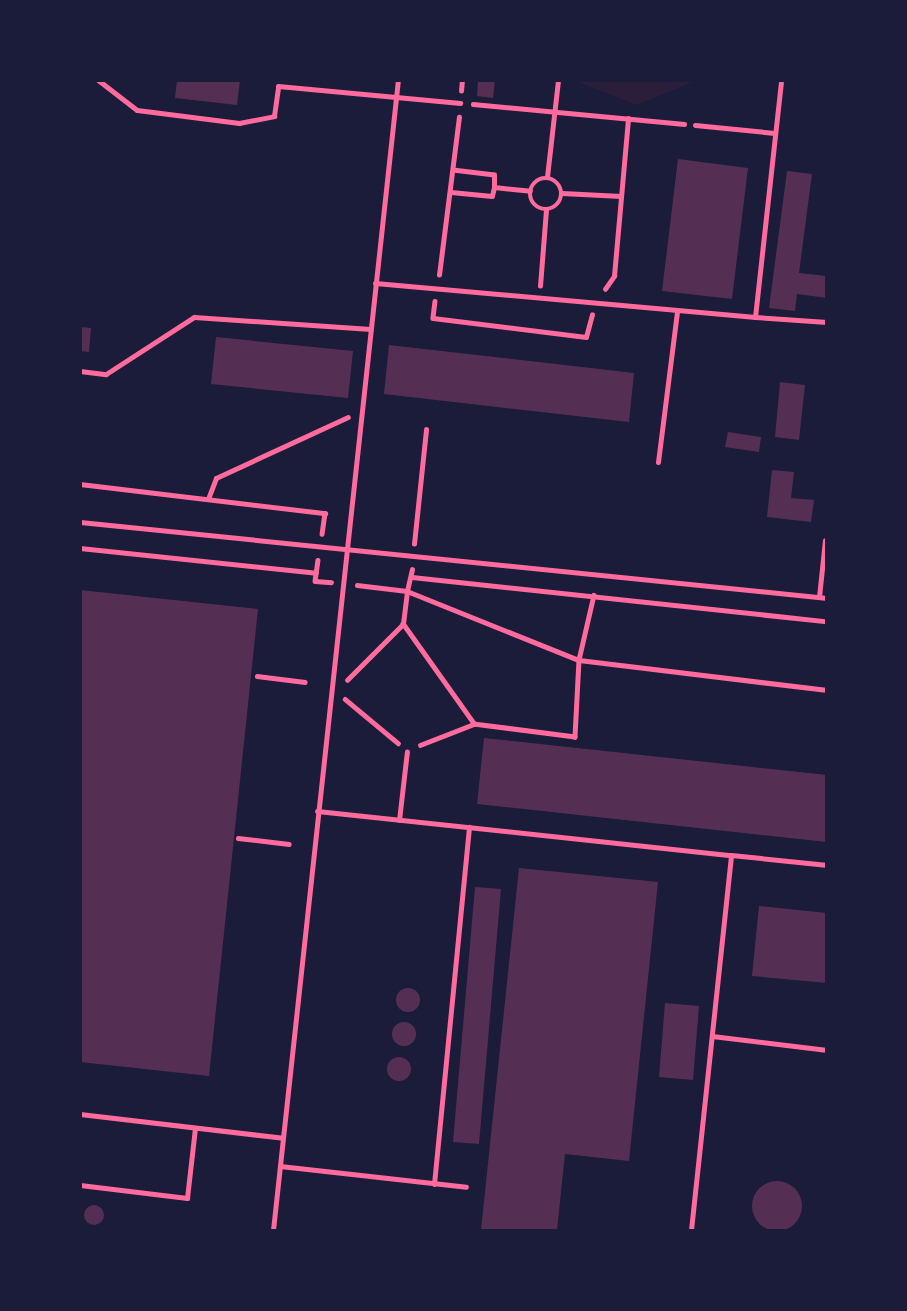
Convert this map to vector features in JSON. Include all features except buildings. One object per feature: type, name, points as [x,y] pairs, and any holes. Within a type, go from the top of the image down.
[{"type":"lane","points":[[98,80],[137,110],[239,123],[274,116],[278,83],[460,103]]},
{"type":"lane","points":[[273,1230],[341,583],[398,80]]},
{"type":"lane","points":[[755,317],[781,82]]},
{"type":"lane","points":[[695,125],[775,133]]},
{"type":"lane","points":[[375,283],[677,312],[827,322]]},
{"type":"lane","points":[[658,462],[677,312]]},
{"type":"lane","points":[[80,371],[106,374],[194,317],[371,329]]},
{"type":"lane","points":[[80,522],[827,598]]},
{"type":"lane","points":[[819,597],[825,540]]},
{"type":"lane","points":[[399,820],[407,751]]},
{"type":"lane","points":[[317,811],[827,865]]},
{"type":"lane","points":[[434,1184],[469,827]]},
{"type":"lane","points":[[691,1230],[731,855]]},
{"type":"lane","points":[[712,1036],[827,1050]]},
{"type":"lane","points":[[80,1114],[283,1138]]},
{"type":"lane","points":[[80,1185],[187,1198],[195,1128]]},
{"type":"lane","points":[[280,1166],[466,1187]]},
{"type":"path","points":[[462,80],[454,170],[433,318],[586,337],[595,304],[614,276],[628,119]]},
{"type":"path","points":[[494,187],[530,191],[547,177],[558,80]]},
{"type":"path","points":[[460,103],[695,125]]},
{"type":"path","points":[[451,192],[492,196],[494,187],[495,175],[454,170]]},
{"type":"path","points":[[547,177],[562,193],[621,196]]},
{"type":"path","points":[[530,191],[536,206],[546,210]]},
{"type":"path","points":[[546,210],[559,203],[562,193]]},
{"type":"path","points":[[539,298],[546,210]]},
{"type":"path","points":[[208,499],[216,478],[361,411]]},
{"type":"path","points":[[340,709],[343,685],[403,624],[407,591],[412,577],[426,430]]},
{"type":"path","points":[[80,484],[325,513],[315,581],[407,591],[579,660],[827,690]]},
{"type":"path","points":[[80,548],[317,573]]},
{"type":"path","points":[[412,577],[827,621]]},
{"type":"path","points":[[342,696],[407,751],[474,724],[575,737],[579,660],[594,595]]},
{"type":"path","points":[[403,624],[474,724]]},
{"type":"path","points":[[257,676],[305,682]]},
{"type":"path","points":[[238,838],[289,844]]},
{"type":"shaded area","points":[[576,81],[695,81],[637,105]]}]
